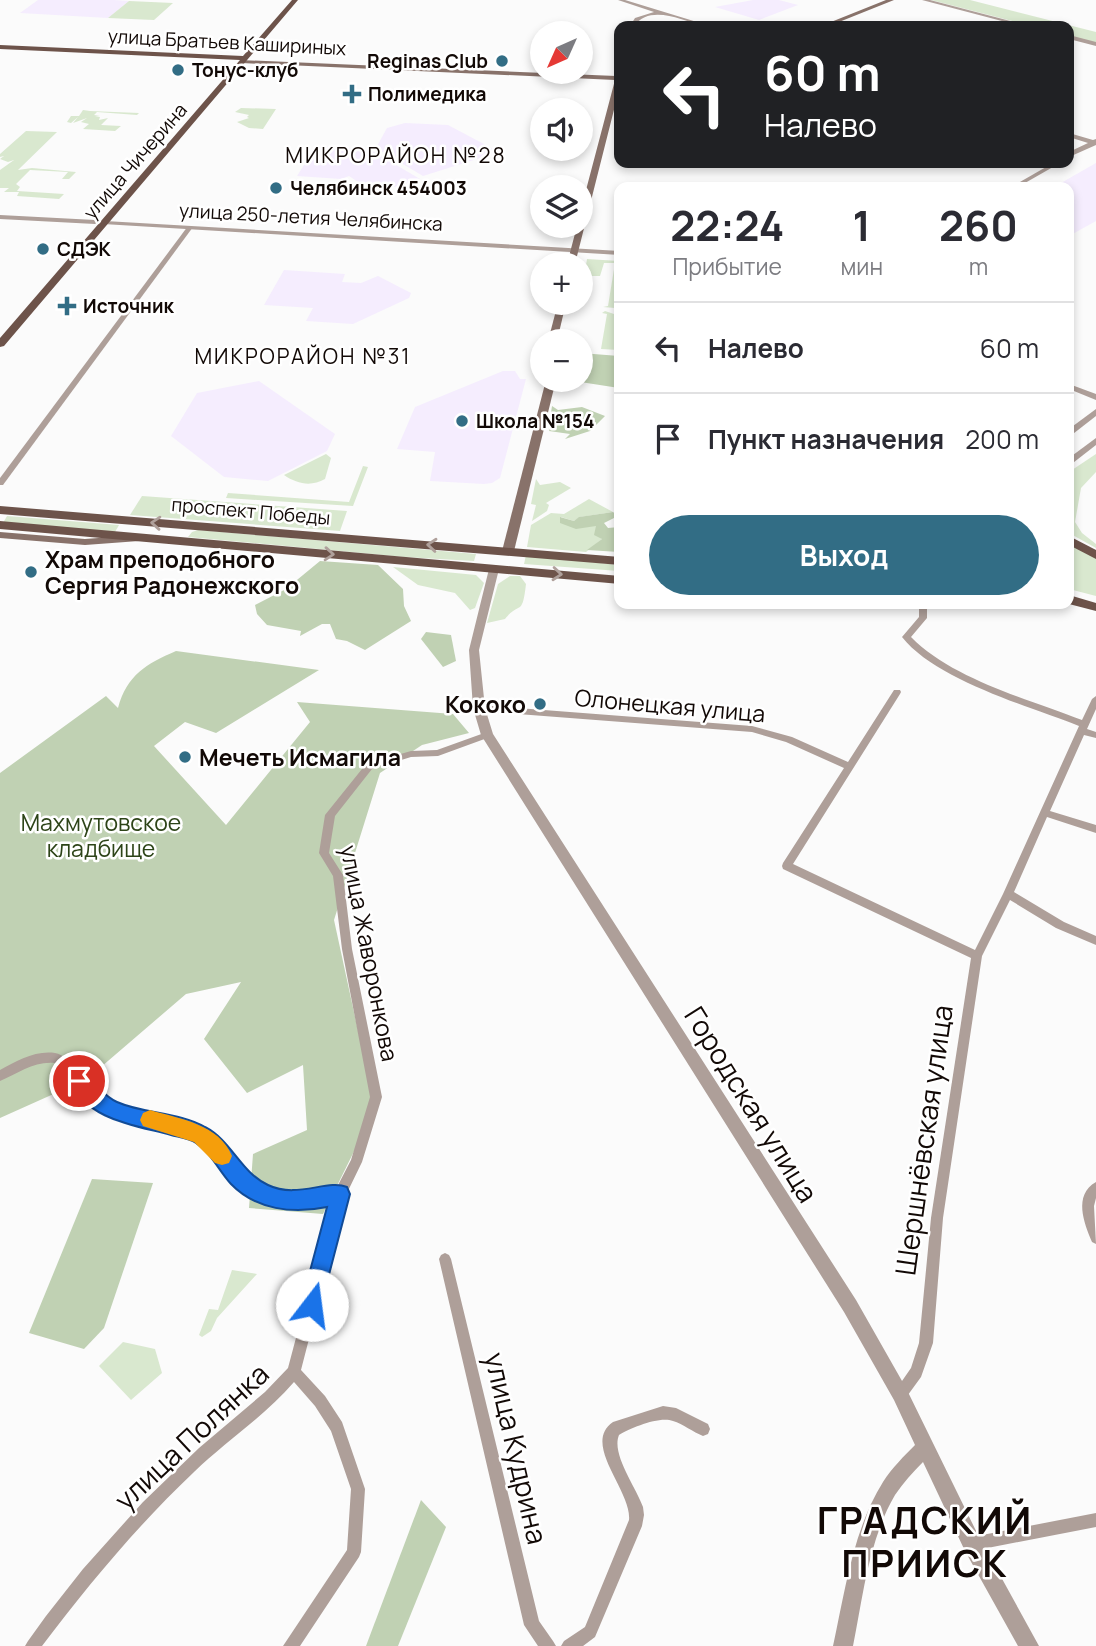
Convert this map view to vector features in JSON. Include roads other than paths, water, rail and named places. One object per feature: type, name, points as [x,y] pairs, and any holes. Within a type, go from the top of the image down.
[{"type":"main road","name":"улица Чичерина","points":[[239,59],[244,47],[285,0]]},
{"type":"main road","name":"улица Чичерина","points":[[0,343],[223,73],[295,0]]},
{"type":"main road","points":[[837,21],[891,0]]},
{"type":"main road","points":[[850,21],[904,0]]},
{"type":"main road","points":[[212,57],[244,47]]},
{"type":"main road","name":"улица Братьев Кашириных","points":[[0,48],[124,56],[530,73]]},
{"type":"main road","name":"улица Братьев Кашириных","points":[[0,48],[530,73]]},
{"type":"main road","points":[[124,56],[205,63],[223,73],[272,62]]},
{"type":"main road","name":"улица Братьев Кашириных","points":[[593,75],[614,75]]},
{"type":"main road","points":[[579,250],[614,97]]},
{"type":"main road","points":[[579,250],[614,115]]},
{"type":"main road","name":"улица Чичерина","points":[[0,331],[100,223]]},
{"type":"main road","points":[[501,559],[539,392]]},
{"type":"main road","points":[[501,559],[548,392]]},
{"type":"main road","name":"проспект Победы","points":[[0,510],[187,525],[501,559]]},
{"type":"main road","name":"проспект Победы","points":[[0,525],[179,541],[501,559]]},
{"type":"main road","points":[[179,541],[187,525]]},
{"type":"main road","points":[[0,535],[85,542],[139,538]]},
{"type":"main road","points":[[1074,543],[1096,555]]},
{"type":"main road","points":[[501,559],[614,561]]},
{"type":"main road","points":[[501,559],[614,579]]},
{"type":"main road","points":[[1074,600],[1096,607]]},
{"type":"street","points":[[620,0],[691,21]]},
{"type":"street","points":[[924,0],[1006,21]]},
{"type":"street","points":[[636,21],[660,12]]},
{"type":"street","points":[[1074,38],[1096,44]]},
{"type":"street","points":[[1074,138],[1095,142]]},
{"type":"street","points":[[1074,152],[1095,142]]},
{"type":"street","points":[[1023,182],[1047,168]]},
{"type":"street","name":"улица 250-летия Челябинска","points":[[0,217],[614,253]]},
{"type":"street","points":[[0,483],[190,227]]},
{"type":"street","points":[[1074,388],[1096,397]]},
{"type":"street","points":[[1074,430],[1096,412]]},
{"type":"street","points":[[1074,459],[1096,441]]},
{"type":"street","name":"Городская улица","points":[[501,559],[478,627],[474,650],[479,708],[487,735],[850,1306],[900,1394],[972,1544],[1029,1646]]},
{"type":"street","points":[[923,609],[923,618],[906,637],[914,648],[959,673],[1096,735]]},
{"type":"street","points":[[897,692],[788,866],[978,956]]},
{"type":"street","name":"Шершнёвская улица","points":[[900,1394],[916,1371],[926,1343],[937,1218],[978,956],[1096,699]]},
{"type":"street","name":"Олонецкая улица","points":[[479,708],[752,729],[789,739],[850,767]]},
{"type":"street","name":"улица Жаворонкова","points":[[340,1194],[356,1162],[376,1097],[348,949],[338,875],[324,853],[330,815],[369,766],[411,754],[438,753],[487,735]]},
{"type":"street","points":[[1045,813],[1096,829]]},
{"type":"street","points":[[1008,894],[1060,925],[1096,942]]},
{"type":"street","points":[[0,1076],[30,1061],[49,1056],[58,1058],[90,1096],[105,1106],[200,1134],[220,1152],[239,1178],[258,1191],[279,1200],[309,1200],[340,1194]]},
{"type":"street","points":[[1096,1188],[1088,1196],[1088,1218],[1096,1238]]},
{"type":"street","name":"улица Полянка","points":[[33,1646],[90,1572],[151,1502],[209,1447],[281,1388],[294,1372],[340,1194]]},
{"type":"street","name":"улица Кудрина","points":[[445,1259],[532,1625],[548,1646]]},
{"type":"street","points":[[291,1646],[354,1552],[358,1489],[337,1427],[320,1401],[294,1372]]},
{"type":"street","points":[[569,1646],[590,1632],[638,1514],[635,1502],[609,1450],[608,1439],[613,1431],[660,1411],[666,1411],[703,1429]]},
{"type":"street","points":[[843,1646],[860,1571],[881,1504],[899,1474],[925,1448]]},
{"type":"street","points":[[972,1544],[1096,1520]]},
{"type":"place","name":"Reginas Club","points":[[502,61]]},
{"type":"place","name":"Тонус-клуб","points":[[178,70]]},
{"type":"place","name":"Полимедика","points":[[352,94]]},
{"type":"place","name":"Челябинск 454003","points":[[276,188]]},
{"type":"place","name":"СДЭК","points":[[43,249]]},
{"type":"place","name":"Источник","points":[[67,306]]},
{"type":"place","name":"Школа №154","points":[[462,421]]},
{"type":"place","name":"Храм преподобного Сергия Радонежского","points":[[31,572]]},
{"type":"place","name":"Кококо","points":[[540,704]]},
{"type":"place","name":"Мечеть Исмагила","points":[[185,757]]},
{"type":"district","name":"МИКРОРАЙОН №28","points":[[396,155]]},
{"type":"district","name":"МИКРОРАЙОН №31","points":[[303,356]]},
{"type":"district","name":"ГРАДСКИЙ ПРИИСК","points":[[925,1542]]},
{"type":"park label","name":"Махмутовское кладбище","points":[[101,835]]}]
